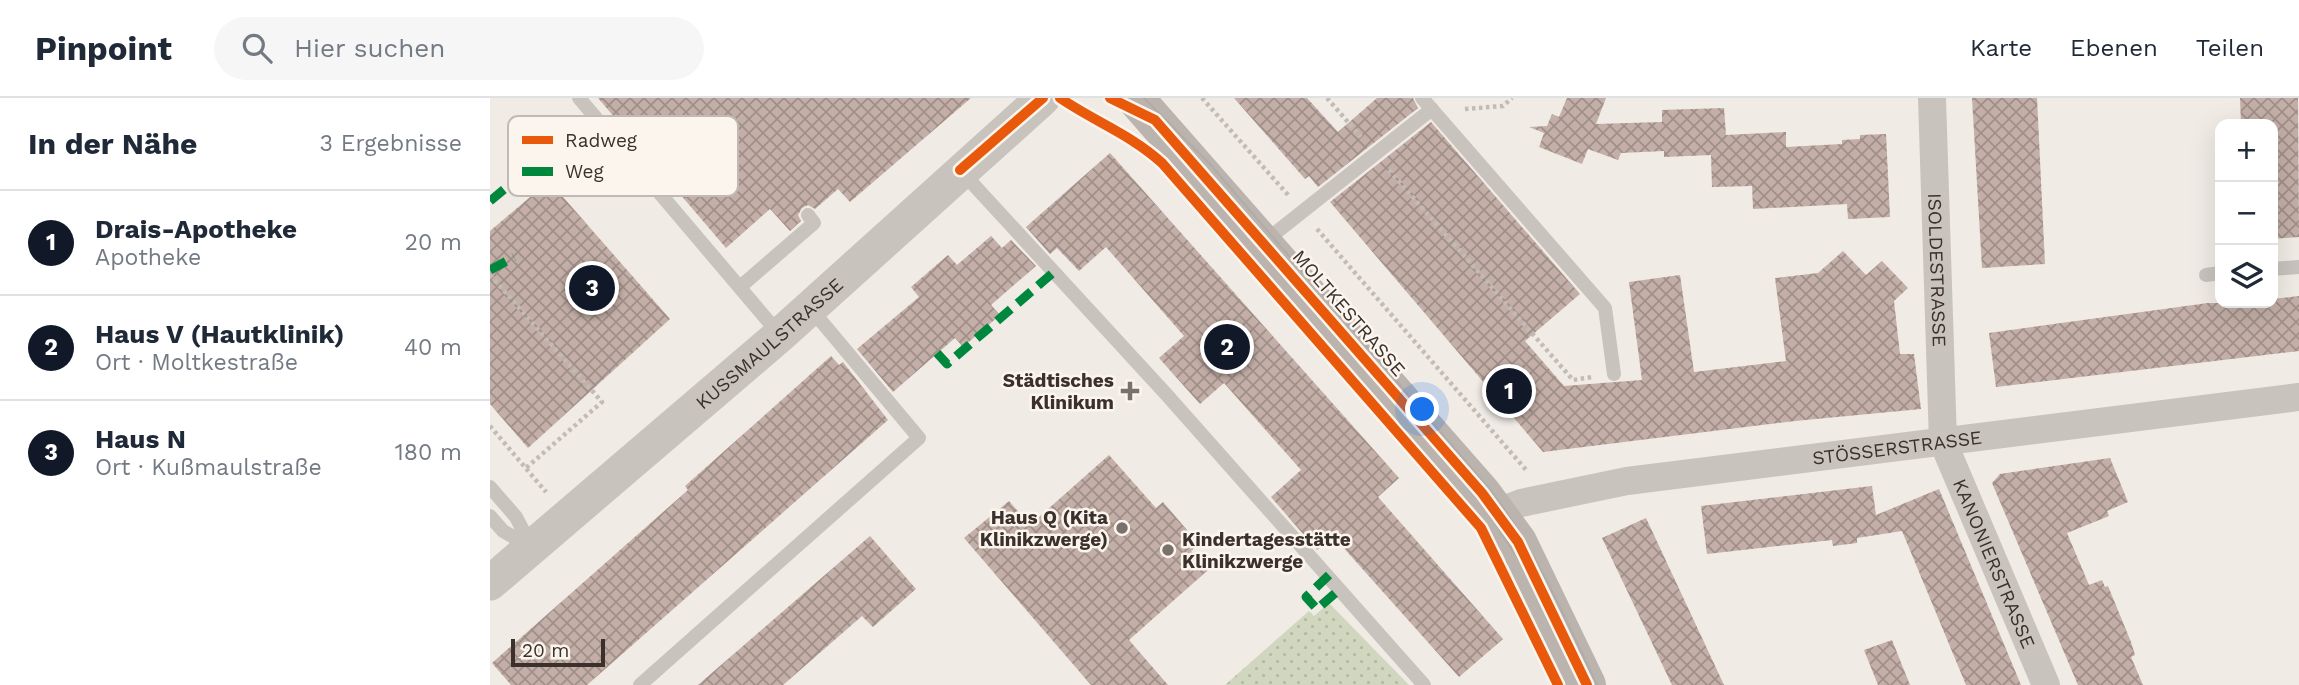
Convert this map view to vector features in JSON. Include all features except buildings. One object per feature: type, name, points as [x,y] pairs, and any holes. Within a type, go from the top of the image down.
[{"type":"main road","name":"MOLTKESTRASSE","points":[[1110,98],[1145,109],[1264,242],[1496,512],[1518,542],[1587,685]]},
{"type":"street","name":"KUSSMAULSTRASSE","points":[[490,583],[780,335],[1043,98]]},
{"type":"street","name":"ISOLDESTRASSE","points":[[1932,98],[1943,442]]},
{"type":"street","name":"STÖSSERSTRASSE","points":[[1496,512],[1627,481],[2299,397]]},
{"type":"street","name":"KANONIERSTRASSE","points":[[1943,442],[2046,685]]},
{"type":"lane","points":[[579,98],[594,116]]},
{"type":"lane","points":[[1264,242],[1375,154],[1427,104],[1605,308],[1614,374]]},
{"type":"lane","points":[[960,170],[1159,385],[1424,685]]},
{"type":"lane","points":[[662,196],[780,335]]},
{"type":"lane","points":[[740,287],[814,223],[808,215]]},
{"type":"lane","points":[[2278,269],[2299,267]]},
{"type":"lane","points":[[639,685],[919,438],[810,308]]},
{"type":"lane","points":[[490,486],[516,517],[532,548]]},
{"type":"lane","points":[[490,516],[503,531],[532,548]]},
{"type":"path","points":[[1202,98],[1532,478],[1543,499]]},
{"type":"path","points":[[1327,98],[1573,380],[1614,374]]},
{"type":"path","points":[[1461,104],[1466,111],[1503,106],[1512,98]]},
{"type":"path","points":[[490,275],[602,402],[526,468]]},
{"type":"path","points":[[490,426],[567,518]]},
{"type":"green space","points":[[1153,145],[1489,524],[1568,685],[1561,685],[1485,528],[1150,147]]},
{"type":"green space","points":[[1329,603],[1409,685],[1225,685],[1309,611],[1314,616]]},
{"type":"tram line","points":[[1122,98],[1194,169],[1481,502],[1524,568],[1580,685]]},
{"type":"tram line","points":[[1144,98],[1209,163],[1491,491],[1536,561],[1597,685]]},
{"type":"marked path","points":[[490,201],[508,186]]},
{"type":"marked path","points":[[490,270],[514,257]]},
{"type":"marked path","points":[[937,353],[947,364],[1055,271]]},
{"type":"marked path","points":[[1329,575],[1306,597],[1317,609],[1341,588]]},
{"type":"cycle path","points":[[960,170],[1043,98]]},
{"type":"cycle path","points":[[1060,98],[1125,136],[1162,163],[1481,528],[1558,685]]},
{"type":"cycle path","points":[[1110,98],[1155,120],[1482,493],[1518,542],[1587,685]]},
{"type":"place","name":"Haus N","points":[[592,288]]},
{"type":"place","name":"Haus V (Hautklinik)","points":[[1227,347]]},
{"type":"place","name":"Städtisches Klinikum","points":[[1130,391]]},
{"type":"place","name":"Drais-Apotheke","points":[[1509,391]]},
{"type":"place","name":"Haus Q (Kita Klinikzwerge)","points":[[1122,528]]},
{"type":"place","name":"Kindertagesstätte Klinikzwerge","points":[[1168,550]]}]
